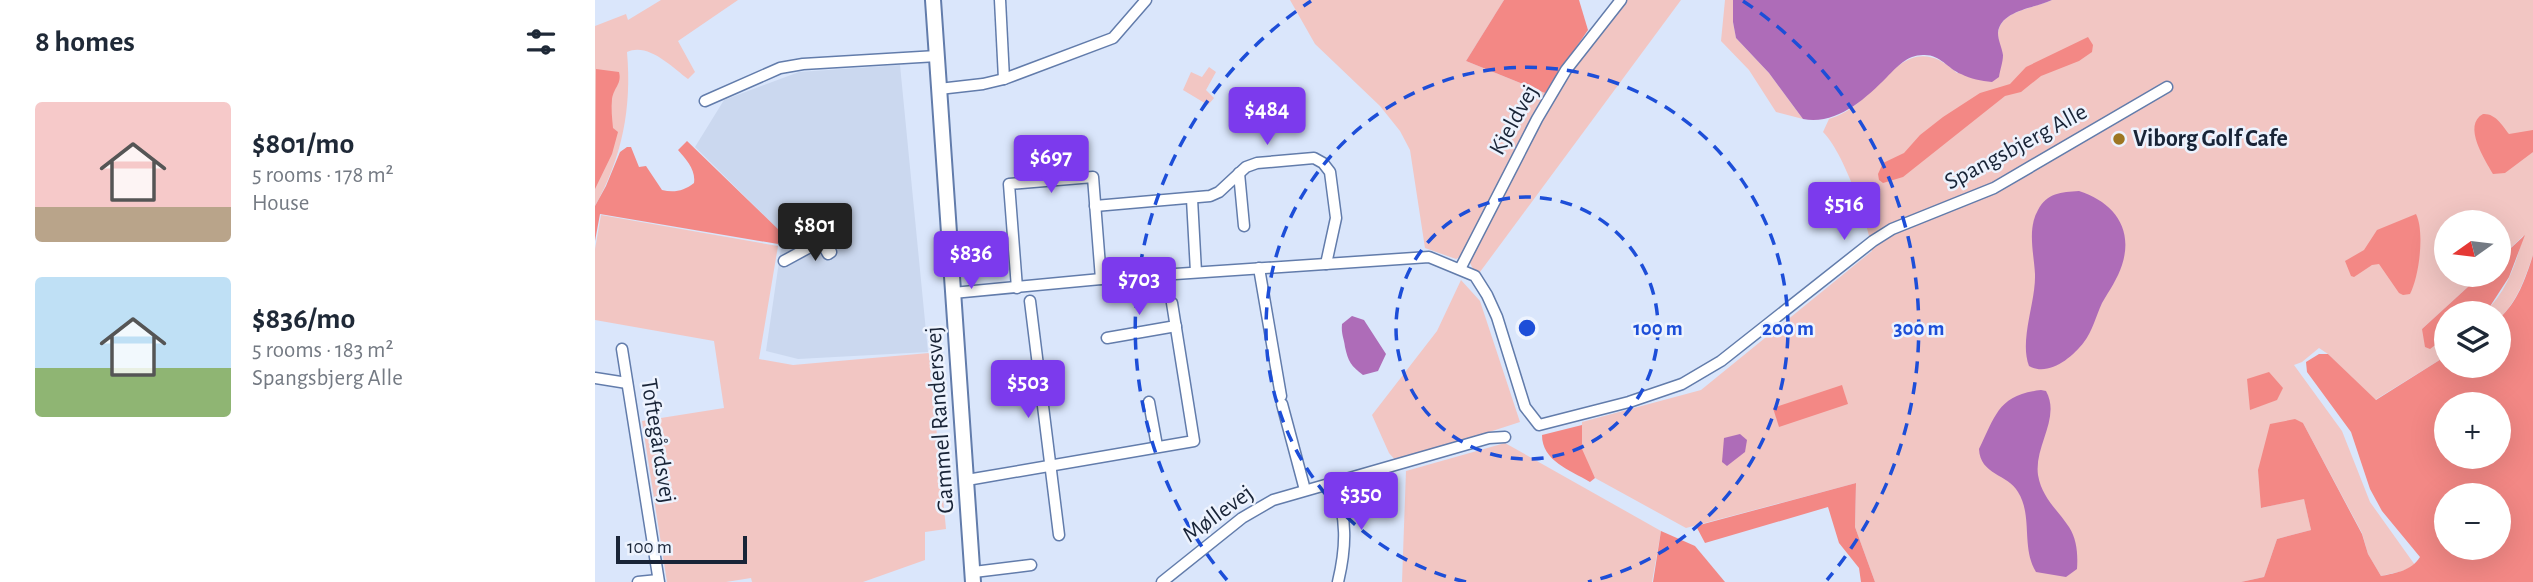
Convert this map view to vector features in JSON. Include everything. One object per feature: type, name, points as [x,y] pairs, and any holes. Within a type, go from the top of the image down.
[{"type":"street","name":"Gammel Randersvej","points":[[933,0],[973,577],[1031,565]]},
{"type":"street","points":[[1000,0],[1004,79]]},
{"type":"street","points":[[939,89],[1004,79],[1113,38],[1146,0]]},
{"type":"street","name":"Kjeldvej","points":[[1460,269],[1537,119],[1566,70],[1621,0]]},
{"type":"street","points":[[705,101],[780,68],[803,64],[937,56]]},
{"type":"street","name":"Spangsbjerg Alle","points":[[953,293],[1101,279],[1429,257],[1475,276],[1497,317],[1525,407],[1539,425],[1629,402],[1682,384],[1721,361],[1873,241],[1892,229],[1994,188],[2167,87]]},
{"type":"street","points":[[1095,206],[1210,197],[1246,167],[1257,163],[1314,158],[1323,163],[1330,172],[1336,218],[1326,264]]},
{"type":"street","points":[[1239,173],[1244,226]]},
{"type":"street","points":[[1017,288],[1009,184],[1093,177],[1101,279]]},
{"type":"street","points":[[1192,198],[1196,272]]},
{"type":"street","points":[[784,261],[821,241],[828,254],[831,252]]},
{"type":"street","points":[[1259,268],[1281,400],[1305,490]]},
{"type":"street","points":[[1030,301],[1048,464],[1059,535]]},
{"type":"street","points":[[967,480],[1194,441],[1172,303]]},
{"type":"street","points":[[1107,338],[1176,326]]},
{"type":"street","name":"Toftegårdsvej","points":[[622,349],[659,581]]},
{"type":"street","points":[[595,378],[627,383]]},
{"type":"street","points":[[1149,402],[1157,446]]},
{"type":"street","name":"Møllevej","points":[[1162,582],[1242,518],[1273,500],[1489,438],[1505,437]]},
{"type":"street","points":[[1336,483],[1346,537],[1338,582]]},
{"type":"street","points":[[638,582],[659,581]]},
{"type":"shaded area","points":[[661,0],[738,0],[678,41],[695,72],[688,79],[651,53],[643,50],[627,52],[628,93],[623,132],[612,170],[595,206],[595,26],[626,14],[628,20]]},
{"type":"shaded area","points":[[1290,0],[1504,0],[1466,61],[1545,93],[1460,257],[1456,259],[1425,248],[1410,150],[1400,131],[1380,106],[1315,44]]},
{"type":"shaded area","points":[[1504,0],[1579,0],[1588,30],[1545,93],[1466,61]]},
{"type":"shaded area","points":[[1626,0],[1681,0],[1480,272],[1474,271],[1469,261],[1548,107]]},
{"type":"shaded area","points":[[1725,0],[1733,0],[1736,38],[1769,73],[1803,119],[1776,112],[1749,70],[1721,41]]},
{"type":"shaded area","points":[[1733,0],[2052,0],[2020,11],[2000,25],[1998,33],[2003,60],[1999,77],[1992,82],[1965,76],[1929,55],[1912,57],[1849,109],[1815,120],[1803,119],[1769,73],[1736,38]]},
{"type":"shaded area","points":[[2052,0],[2533,0],[2533,255],[2511,304],[2511,301],[2495,301],[2504,287],[2511,287],[2511,273],[2523,236],[2511,248],[2511,210],[2434,210],[2434,287],[2468,287],[2453,301],[2434,301],[2434,318],[2422,329],[2434,339],[2434,363],[2375,400],[2319,348],[2294,365],[2342,431],[2370,502],[2415,565],[2381,576],[2368,554],[2362,533],[2303,423],[2262,508],[2304,498],[2311,530],[2277,539],[2264,577],[2241,582],[1875,582],[1855,527],[1856,483],[1686,528],[1595,478],[1581,450],[1582,422],[1701,390],[1872,251],[1866,224],[1847,171],[1823,132],[1829,119],[1847,111],[1863,99],[1905,61],[1921,56],[1938,60],[1957,73],[2003,56],[1998,34],[2000,26],[2019,11]]},
{"type":"shaded area","points":[[2088,37],[2093,45],[2092,52],[2079,61],[2041,76],[2021,92],[2005,96],[1903,177],[1883,183],[1879,180],[1878,174],[1883,163],[1904,153],[1920,135],[1943,117],[1980,93],[2010,84],[2026,67]]},
{"type":"shaded area","points":[[900,65],[928,352],[798,359],[766,351],[783,234],[695,147],[724,100],[799,72]]},
{"type":"shaded area","points":[[1209,67],[1216,72],[1206,90],[1214,98],[1208,105],[1183,90],[1191,72],[1202,77]]},
{"type":"shaded area","points":[[596,69],[619,72],[620,76],[612,106],[613,128],[618,132],[612,154],[595,189]]},
{"type":"shaded area","points":[[2483,114],[2495,118],[2509,134],[2533,130],[2533,152],[2505,173],[2493,174],[2477,143],[2475,126],[2477,119]]},
{"type":"shaded area","points":[[687,141],[780,231],[778,244],[600,214],[595,241],[595,206],[620,152],[631,147],[639,167],[646,166],[662,190],[679,191],[694,183],[692,169],[678,150]]},
{"type":"shaded area","points":[[2079,191],[2102,202],[2118,218],[2125,239],[2122,265],[2084,342],[2059,364],[2036,369],[2029,366],[2026,356],[2035,285],[2033,225],[2038,210],[2050,197]]},
{"type":"shaded area","points":[[2416,214],[2420,232],[2420,254],[2410,294],[2399,293],[2379,264],[2372,265],[2354,277],[2351,276],[2345,261],[2364,250],[2377,230]]},
{"type":"shaded area","points":[[601,215],[778,246],[759,359],[793,365],[929,353],[946,529],[925,532],[925,560],[863,582],[752,582],[751,578],[726,582],[667,582],[642,421],[724,408],[714,341],[595,320],[595,249]]},
{"type":"shaded area","points":[[2525,235],[2511,272],[2511,248]]},
{"type":"shaded area","points":[[2533,255],[2533,582],[2241,582],[2264,577],[2277,539],[2311,530],[2304,499],[2261,508],[2258,470],[2270,424],[2295,419],[2303,423],[2362,534],[2368,554],[2381,576],[2403,571],[2416,562],[2420,557],[2382,511],[2370,489],[2351,432],[2307,372],[2306,362],[2319,354],[2328,354],[2376,400],[2434,364],[2434,378],[2511,378],[2511,304],[2524,281]]},
{"type":"shaded area","points":[[1461,280],[1480,301],[1520,422],[1397,462],[1389,453],[1372,415],[1437,331]]},
{"type":"shaded area","points":[[2468,287],[2503,287],[2493,301],[2453,301]]},
{"type":"shaded area","points":[[1352,316],[1364,320],[1386,354],[1378,371],[1363,375],[1349,360],[1342,324]]},
{"type":"shaded area","points":[[2434,318],[2434,346],[2430,349],[2425,347],[2422,329]]},
{"type":"shaded area","points":[[2269,372],[2283,388],[2277,400],[2250,410],[2247,379]]},
{"type":"shaded area","points":[[1842,385],[1848,404],[1779,427],[1773,408]]},
{"type":"shaded area","points":[[2041,390],[2046,391],[2051,411],[2040,453],[2038,475],[2046,497],[2069,527],[2075,542],[2077,569],[2066,577],[2036,572],[2029,552],[2025,511],[2018,492],[2008,481],[1984,464],[1979,449],[1995,417],[2007,402]]},
{"type":"shaded area","points":[[1582,425],[1582,449],[1595,478],[1590,482],[1559,464],[1543,444],[1542,435]]},
{"type":"shaded area","points":[[1740,434],[1747,440],[1745,452],[1727,466],[1722,462],[1724,438]]},
{"type":"shaded area","points":[[1505,443],[1661,531],[1652,582],[1402,582],[1406,471]]},
{"type":"shaded area","points":[[1856,483],[1855,527],[1875,582],[1861,582],[1859,568],[1839,543],[1828,507],[1705,543],[1696,526]]},
{"type":"shaded area","points":[[1661,531],[1695,546],[1725,582],[1653,582]]},
{"type":"place","name":"Viborg Golf Cafe","points":[[2119,139]]}]
